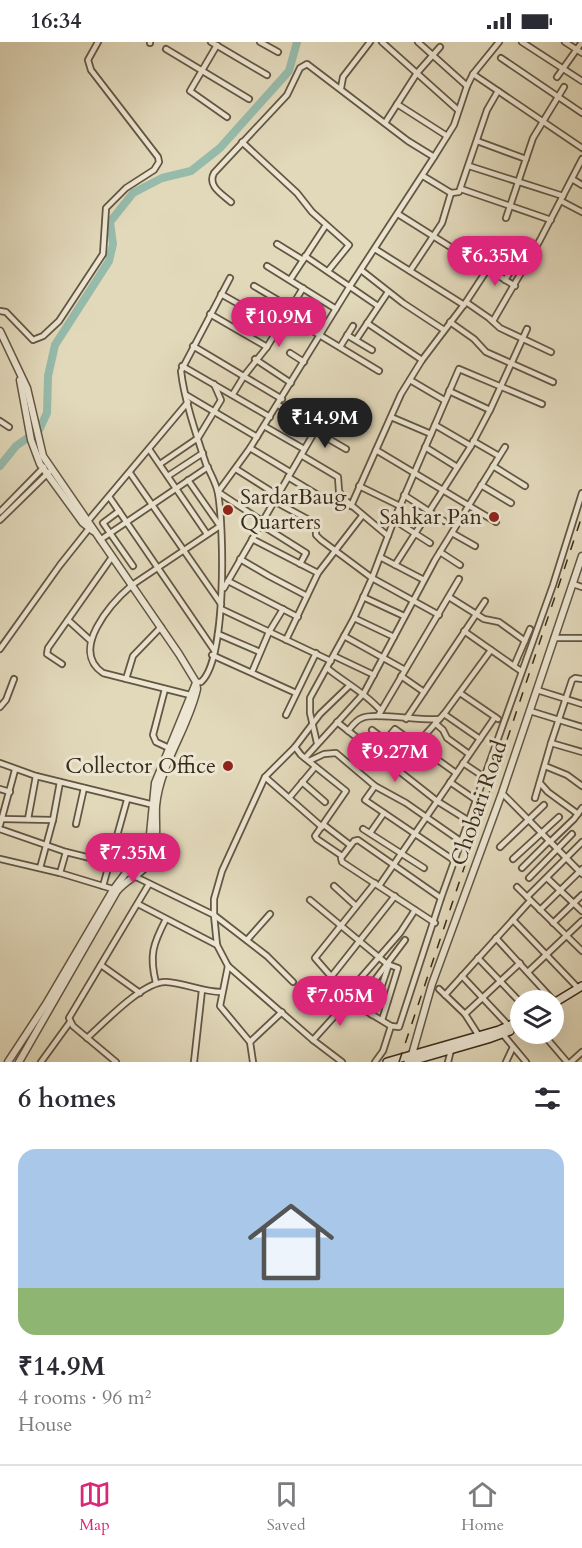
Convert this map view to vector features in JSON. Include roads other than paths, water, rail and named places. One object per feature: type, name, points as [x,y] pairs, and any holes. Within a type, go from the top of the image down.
[{"type":"main road","points":[[564,997],[581,988]]},
{"type":"main road","points":[[410,1060],[479,1036],[501,1032],[509,1026]]},
{"type":"main road","points":[[387,1062],[410,1060],[451,1049],[510,1028]]},
{"type":"street","points":[[0,311],[6,312],[33,340],[38,340],[55,327],[103,254],[106,208],[126,188],[154,170],[159,162],[158,157],[91,69],[88,60],[98,42]]},
{"type":"street","points":[[211,42],[267,75]]},
{"type":"street","points":[[260,42],[278,52]]},
{"type":"street","points":[[340,88],[343,77],[370,42]]},
{"type":"street","points":[[382,42],[459,110]]},
{"type":"street","points":[[418,42],[467,86]]},
{"type":"street","points":[[218,492],[236,470],[350,286],[423,176],[454,125],[473,74],[499,42]]},
{"type":"street","points":[[522,42],[582,81]]},
{"type":"street","points":[[565,42],[579,52]]},
{"type":"street","points":[[557,77],[579,52],[582,42]]},
{"type":"street","points":[[217,45],[190,91],[227,117]]},
{"type":"street","points":[[385,123],[417,73],[440,47]]},
{"type":"street","points":[[166,49],[249,99]]},
{"type":"street","points":[[501,58],[582,113]]},
{"type":"street","points":[[231,202],[212,185],[211,178],[218,167],[287,95],[303,65],[307,64],[434,158]]},
{"type":"street","points":[[473,74],[582,148]]},
{"type":"street","points":[[506,218],[533,138],[564,87]]},
{"type":"street","points":[[423,176],[452,193],[461,189],[490,104],[498,91]]},
{"type":"street","points":[[397,104],[447,136]]},
{"type":"street","points":[[477,141],[526,159]]},
{"type":"street","points":[[242,142],[349,245],[328,271]]},
{"type":"street","points":[[493,321],[551,220],[582,159]]},
{"type":"street","points":[[469,166],[562,199],[582,212]]},
{"type":"street","points":[[572,179],[582,184]]},
{"type":"street","points":[[461,189],[551,220]]},
{"type":"street","points":[[410,271],[442,223],[452,193]]},
{"type":"street","points":[[398,214],[514,286]]},
{"type":"street","points":[[290,280],[326,225]]},
{"type":"street","points":[[277,244],[328,271],[378,306]]},
{"type":"street","points":[[474,263],[485,247]]},
{"type":"street","points":[[375,249],[465,303],[500,328],[551,352]]},
{"type":"street","points":[[351,506],[410,380],[498,253]]},
{"type":"street","points":[[505,280],[517,261]]},
{"type":"street","points":[[267,266],[336,309]]},
{"type":"street","points":[[361,270],[388,292],[444,330]]},
{"type":"street","points":[[8,1062],[115,890],[152,859],[155,783],[190,695],[196,682],[204,679],[213,653],[218,634],[222,591],[218,492],[198,438],[181,374],[193,346],[230,278]]},
{"type":"street","points":[[254,286],[291,308]]},
{"type":"street","points":[[233,394],[255,359],[267,347],[303,288]]},
{"type":"street","points":[[356,340],[388,292]]},
{"type":"street","points":[[221,294],[279,327]]},
{"type":"street","points":[[210,314],[267,347]]},
{"type":"street","points":[[298,322],[379,371]]},
{"type":"street","points":[[450,322],[474,339],[486,352],[553,382]]},
{"type":"street","points":[[367,323],[422,360]]},
{"type":"street","points":[[340,347],[353,326]]},
{"type":"street","points":[[395,565],[472,443],[490,410],[527,329]]},
{"type":"street","points":[[0,331],[27,388],[27,398]]},
{"type":"street","points":[[347,335],[372,350]]},
{"type":"street","points":[[0,339],[27,398],[34,437],[47,469],[132,585],[196,682],[195,697],[164,772],[154,805]]},
{"type":"street","points":[[193,346],[282,399]]},
{"type":"street","points":[[290,353],[304,362]]},
{"type":"street","points":[[255,359],[291,383]]},
{"type":"street","points":[[183,366],[270,417]]},
{"type":"street","points":[[318,743],[309,706],[310,698],[354,618],[459,369],[542,404]]},
{"type":"street","points":[[410,380],[444,400]]},
{"type":"street","points":[[160,464],[198,438],[221,400],[214,384]]},
{"type":"street","points":[[449,391],[490,410]]},
{"type":"street","points":[[186,395],[257,437]]},
{"type":"street","points":[[0,649],[110,498],[188,402]]},
{"type":"street","points":[[278,405],[346,449]]},
{"type":"street","points":[[391,417],[431,434]]},
{"type":"street","points":[[222,591],[322,419]]},
{"type":"street","points":[[0,421],[9,427]]},
{"type":"street","points":[[435,425],[499,456]]},
{"type":"street","points":[[264,426],[304,449]]},
{"type":"street","points":[[425,447],[458,467]]},
{"type":"street","points":[[307,760],[318,743],[364,693],[440,552],[505,447]]},
{"type":"street","points":[[250,448],[326,500]]},
{"type":"street","points":[[149,449],[207,534]]},
{"type":"street","points":[[376,450],[496,522]]},
{"type":"street","points":[[168,476],[203,453]]},
{"type":"street","points":[[301,455],[338,477],[341,495],[362,516],[388,536]]},
{"type":"street","points":[[493,466],[525,486]]},
{"type":"street","points":[[100,540],[208,467]]},
{"type":"street","points":[[0,513],[47,469]]},
{"type":"street","points":[[0,520],[47,469]]},
{"type":"street","points":[[236,470],[311,521],[316,527],[318,537],[372,578],[439,615]]},
{"type":"street","points":[[130,473],[221,607],[315,653],[374,675]]},
{"type":"street","points":[[188,480],[220,526]]},
{"type":"street","points":[[481,485],[511,503]]},
{"type":"street","points":[[360,486],[400,506]]},
{"type":"street","points":[[218,492],[306,553],[300,564]]},
{"type":"street","points":[[495,717],[393,865],[356,906],[315,958],[356,1005],[391,1026],[399,1027],[435,923],[441,898],[582,494]]},
{"type":"street","points":[[404,495],[444,521]]},
{"type":"street","points":[[110,498],[213,653],[296,693]]},
{"type":"street","points":[[119,511],[103,523],[133,566]]},
{"type":"street","points":[[286,640],[318,573],[334,549],[362,516]]},
{"type":"street","points":[[394,520],[430,543]]},
{"type":"street","points":[[190,695],[103,673],[95,667],[90,658],[91,641],[93,633],[115,601],[132,585],[220,526]]},
{"type":"street","points":[[452,533],[475,546]]},
{"type":"street","points":[[252,539],[318,573]]},
{"type":"street","points":[[440,552],[460,565]]},
{"type":"street","name":"Chobari Road","points":[[410,1060],[432,984],[502,793],[582,556]]},
{"type":"street","points":[[62,664],[47,654],[47,651],[112,557]]},
{"type":"street","points":[[380,557],[424,580]]},
{"type":"street","points":[[240,559],[307,596]]},
{"type":"street","points":[[378,716],[459,579]]},
{"type":"street","points":[[228,581],[298,617]]},
{"type":"street","points":[[573,584],[582,587]]},
{"type":"street","points":[[363,597],[404,616]]},
{"type":"street","points":[[449,597],[484,620],[499,622],[525,641]]},
{"type":"street","points":[[406,719],[485,601]]},
{"type":"street","points":[[252,672],[283,609]]},
{"type":"street","points":[[354,618],[393,637]]},
{"type":"street","points":[[68,620],[91,641]]},
{"type":"street","points":[[126,680],[133,656],[161,627]]},
{"type":"street","points":[[514,666],[530,629]]},
{"type":"street","points":[[464,631],[521,671]]},
{"type":"street","points":[[218,634],[260,652]]},
{"type":"street","points":[[344,636],[405,670]]},
{"type":"street","points":[[554,638],[582,638]]},
{"type":"street","points":[[395,768],[444,714],[490,650]]},
{"type":"street","points":[[286,715],[315,653]]},
{"type":"street","points":[[327,668],[349,686],[364,693],[385,717]]},
{"type":"street","points":[[401,676],[424,692]]},
{"type":"street","points":[[0,707],[6,700],[14,679]]},
{"type":"street","points":[[536,798],[572,680],[582,679]]},
{"type":"street","points":[[342,1062],[228,966],[217,945],[214,899],[222,871],[265,777],[295,747],[320,714],[349,686]]},
{"type":"street","points":[[165,689],[153,735],[156,742],[169,748]]},
{"type":"street","points":[[537,690],[582,704]]},
{"type":"street","points":[[460,693],[502,722]]},
{"type":"street","points":[[530,711],[582,727]]},
{"type":"street","points":[[444,714],[480,739]]},
{"type":"street","points":[[348,731],[364,717],[437,721]]},
{"type":"street","points":[[437,721],[447,738],[469,754]]},
{"type":"street","points":[[338,722],[437,801],[469,821]]},
{"type":"street","points":[[375,753],[395,729],[456,773]]},
{"type":"street","points":[[372,730],[385,740]]},
{"type":"street","points":[[551,743],[582,752]]},
{"type":"street","points":[[295,747],[315,767],[346,791],[316,838],[342,856]]},
{"type":"street","points":[[307,760],[324,754],[336,753],[375,786],[406,803],[462,843]]},
{"type":"street","points":[[0,763],[36,776],[154,805]]},
{"type":"street","points":[[463,763],[484,777]]},
{"type":"street","points":[[545,766],[567,775],[582,786]]},
{"type":"street","points":[[289,798],[315,767]]},
{"type":"street","points":[[15,770],[0,827],[46,846],[137,871],[149,884],[214,915],[267,956],[293,982]]},
{"type":"street","points":[[28,819],[36,776]]},
{"type":"street","points":[[265,777],[323,826],[350,845]]},
{"type":"street","points":[[40,868],[60,782]]},
{"type":"street","points":[[302,782],[325,802]]},
{"type":"street","points":[[450,782],[477,800]]},
{"type":"street","points":[[540,783],[548,792],[578,814]]},
{"type":"street","points":[[375,786],[365,800],[455,861]]},
{"type":"street","points":[[76,824],[84,788]]},
{"type":"street","points":[[0,789],[10,792]]},
{"type":"street","points":[[502,793],[581,872],[540,910]]},
{"type":"street","points":[[103,886],[128,800]]},
{"type":"street","points":[[500,847],[544,806]]},
{"type":"street","points":[[522,868],[582,808]]},
{"type":"street","points":[[370,833],[384,813]]},
{"type":"street","points":[[513,859],[559,817]]},
{"type":"street","points":[[2,819],[53,820]]},
{"type":"street","points":[[363,829],[424,868]]},
{"type":"street","points":[[529,879],[572,834]]},
{"type":"street","points":[[117,839],[152,849]]},
{"type":"street","points":[[435,923],[342,862],[342,856],[350,845],[358,840],[441,898]]},
{"type":"street","points":[[445,995],[513,920],[547,878],[582,842]]},
{"type":"street","points":[[60,873],[66,852]]},
{"type":"street","points":[[0,859],[60,873],[115,890]]},
{"type":"street","points":[[547,878],[582,912]]},
{"type":"street","points":[[41,1062],[70,1022],[72,1012],[149,884]]},
{"type":"street","points":[[334,886],[356,906]]},
{"type":"street","points":[[517,887],[582,951]]},
{"type":"street","points":[[19,1062],[115,890]]},
{"type":"street","points":[[553,923],[582,894]]},
{"type":"street","points":[[331,977],[395,896]]},
{"type":"street","points":[[310,900],[388,964],[398,968],[382,1020]]},
{"type":"street","points":[[138,904],[217,945]]},
{"type":"street","points":[[314,1040],[400,933],[415,910]]},
{"type":"street","points":[[247,940],[270,914]]},
{"type":"street","points":[[156,983],[152,967],[153,947],[166,919]]},
{"type":"street","points":[[513,920],[581,988]]},
{"type":"street","points":[[528,972],[582,921]]},
{"type":"street","points":[[496,938],[543,990]]},
{"type":"street","points":[[356,1005],[405,940]]},
{"type":"street","points":[[478,958],[510,990]]},
{"type":"street","points":[[465,1014],[520,963]]},
{"type":"street","points":[[372,1015],[388,964]]},
{"type":"street","points":[[101,965],[140,993]]},
{"type":"street","points":[[228,966],[220,1006],[250,1042],[253,1062]]},
{"type":"street","points":[[462,976],[509,1026]]},
{"type":"street","points":[[87,1038],[140,993],[156,983],[170,983],[221,992]]},
{"type":"street","points":[[439,989],[465,1014],[479,1036]]},
{"type":"street","points":[[194,1062],[202,990]]},
{"type":"street","points":[[250,1042],[282,1012]]},
{"type":"street","points":[[70,1022],[116,1062]]},
{"type":"street","points":[[375,1062],[383,1051],[391,1026]]},
{"type":"street","points":[[501,1032],[526,1062]]},
{"type":"street","points":[[552,1044],[569,1062],[582,1052]]},
{"type":"street","points":[[506,1062],[513,1047]]},
{"type":"street","points":[[448,1062],[451,1049]]},
{"type":"waterway","points":[[0,466],[16,446],[39,430],[47,413],[48,376],[55,345],[109,261],[113,244],[110,222],[133,193],[162,178],[191,171],[220,148],[289,71],[297,42]]},
{"type":"railway","points":[[399,1062],[582,516]]},
{"type":"place","name":"SardarBaug Quarters","points":[[228,510]]},
{"type":"place","name":"Sahkar Pan","points":[[494,517]]},
{"type":"place","name":"Collector Office","points":[[228,766]]}]
